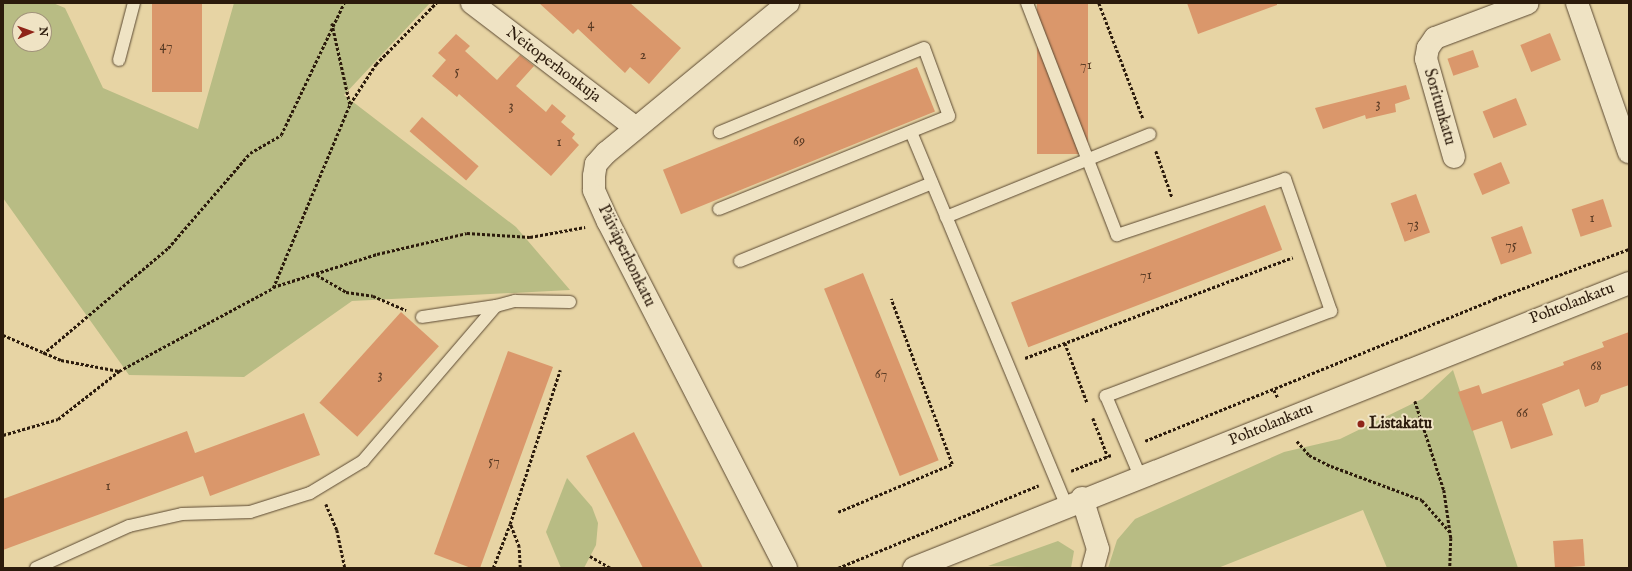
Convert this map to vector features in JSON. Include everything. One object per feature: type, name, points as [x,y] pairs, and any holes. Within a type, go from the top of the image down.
[{"type":"street","name":"Neitoperhonkuja","points":[[472,3],[635,127]]},
{"type":"street","name":"Päiväperhonkatu","points":[[786,568],[608,222],[594,190],[596,164],[635,127],[788,3]]},
{"type":"street","name":"Soritunkatu","points":[[1454,157],[1426,59],[1428,48],[1436,38],[1528,3]]},
{"type":"street","points":[[1577,3],[1629,152]]},
{"type":"street","name":"Pohtolankatu","points":[[914,568],[1074,502],[1629,283]]},
{"type":"street","points":[[1074,502],[1098,549],[1093,568]]},
{"type":"lane","points":[[119,60],[134,3]]},
{"type":"lane","points":[[1027,3],[1085,161],[1117,235],[1285,179],[1331,311],[1106,396],[1127,449],[1140,476]]},
{"type":"lane","points":[[719,209],[949,116],[924,48],[720,132]]},
{"type":"lane","points":[[911,132],[1055,478],[1074,502]]},
{"type":"lane","points":[[946,218],[1150,134]]},
{"type":"lane","points":[[740,261],[932,183]]},
{"type":"lane","points":[[422,317],[496,306],[515,301],[570,302]]},
{"type":"lane","points":[[36,568],[129,526],[182,514],[250,512],[319,488],[363,461],[496,306]]},
{"type":"path","points":[[43,354],[168,248],[250,153],[280,135],[332,23],[344,3]]},
{"type":"path","points":[[273,288],[350,104],[376,64],[436,3]]},
{"type":"path","points":[[1099,3],[1150,134],[1178,215]]},
{"type":"path","points":[[332,23],[350,104]]},
{"type":"path","points":[[3,435],[58,420],[119,371],[273,288],[317,275],[377,254],[467,233],[530,237],[608,222]]},
{"type":"path","points":[[838,568],[1494,299],[1629,249]]},
{"type":"path","points":[[1007,364],[1310,251]]},
{"type":"path","points":[[317,275],[346,292],[373,296],[422,317]]},
{"type":"path","points":[[838,512],[952,464],[891,299]]},
{"type":"path","points":[[3,335],[43,354],[119,371]]},
{"type":"path","points":[[493,568],[510,524],[560,370]]},
{"type":"path","points":[[1415,402],[1444,490],[1450,532],[1450,568]]},
{"type":"path","points":[[1295,440],[1310,455],[1330,466],[1422,500],[1450,532]]},
{"type":"path","points":[[319,488],[337,530],[345,568]]},
{"type":"path","points":[[510,524],[519,547],[520,568]]},
{"type":"path","points":[[590,556],[611,568]]},
{"type":"green space","points":[[3,3],[53,3],[65,8],[103,88],[198,129],[234,3],[430,3],[344,95],[516,227],[570,290],[352,301],[244,377],[129,375],[3,198]]},
{"type":"green space","points":[[1453,370],[1518,568],[1387,568],[1363,510],[1218,568],[1108,568],[1117,540],[1135,519],[1284,452],[1340,439],[1422,399]]},
{"type":"green space","points":[[567,478],[592,507],[598,523],[596,545],[584,568],[561,568],[546,532]]},
{"type":"green space","points":[[1058,541],[1074,551],[1071,568],[988,566]]},
{"type":"building","points":[[152,3],[202,3],[202,92],[152,92]]},
{"type":"building","points":[[539,3],[630,3],[681,48],[649,84],[630,67],[625,73],[578,29],[573,34]]},
{"type":"building","points":[[1037,3],[1088,3],[1088,154],[1037,154]]},
{"type":"building","points":[[1187,3],[1277,3],[1277,5],[1198,34]]},
{"type":"building","points":[[1550,33],[1561,60],[1531,72],[1520,45]]},
{"type":"building","points":[[456,34],[470,46],[465,51],[497,80],[520,55],[534,66],[516,86],[546,112],[552,104],[566,116],[561,122],[575,134],[572,138],[579,145],[551,176],[459,94],[457,97],[432,76],[446,60],[438,53]]},
{"type":"building","points":[[1473,50],[1479,67],[1453,76],[1447,59]]},
{"type":"building","points":[[917,67],[935,112],[681,214],[663,170]]},
{"type":"building","points":[[1406,85],[1410,99],[1395,104],[1396,112],[1366,119],[1365,115],[1323,129],[1315,108]]},
{"type":"building","points":[[1516,98],[1527,125],[1493,138],[1483,111]]},
{"type":"building","points":[[422,117],[479,166],[466,181],[410,131]]},
{"type":"building","points":[[1501,162],[1510,183],[1482,195],[1473,174]]},
{"type":"building","points":[[1416,194],[1430,233],[1405,242],[1391,203]]},
{"type":"building","points":[[1603,199],[1612,227],[1581,237],[1572,209]]},
{"type":"building","points":[[1265,205],[1282,250],[1028,347],[1011,302]]},
{"type":"building","points":[[1522,226],[1532,253],[1501,265],[1491,237]]},
{"type":"building","points":[[863,273],[939,460],[900,476],[824,289]]},
{"type":"building","points":[[401,312],[439,346],[357,437],[319,403]]},
{"type":"building","points":[[1629,332],[1629,385],[1601,395],[1598,402],[1585,407],[1579,389],[1542,404],[1553,435],[1511,449],[1502,421],[1472,431],[1458,392],[1479,385],[1482,394],[1564,365],[1563,362],[1604,347],[1602,342]]},
{"type":"building","points":[[508,351],[553,367],[480,568],[471,568],[434,554]]},
{"type":"building","points":[[304,413],[320,455],[210,496],[203,476],[3,550],[3,499],[187,431],[195,453]]},
{"type":"building","points":[[634,432],[703,568],[643,568],[586,456]]},
{"type":"building","points":[[1583,539],[1585,566],[1555,568],[1553,541]]},
{"type":"place","name":"Listakatu","points":[[1361,424]]}]
